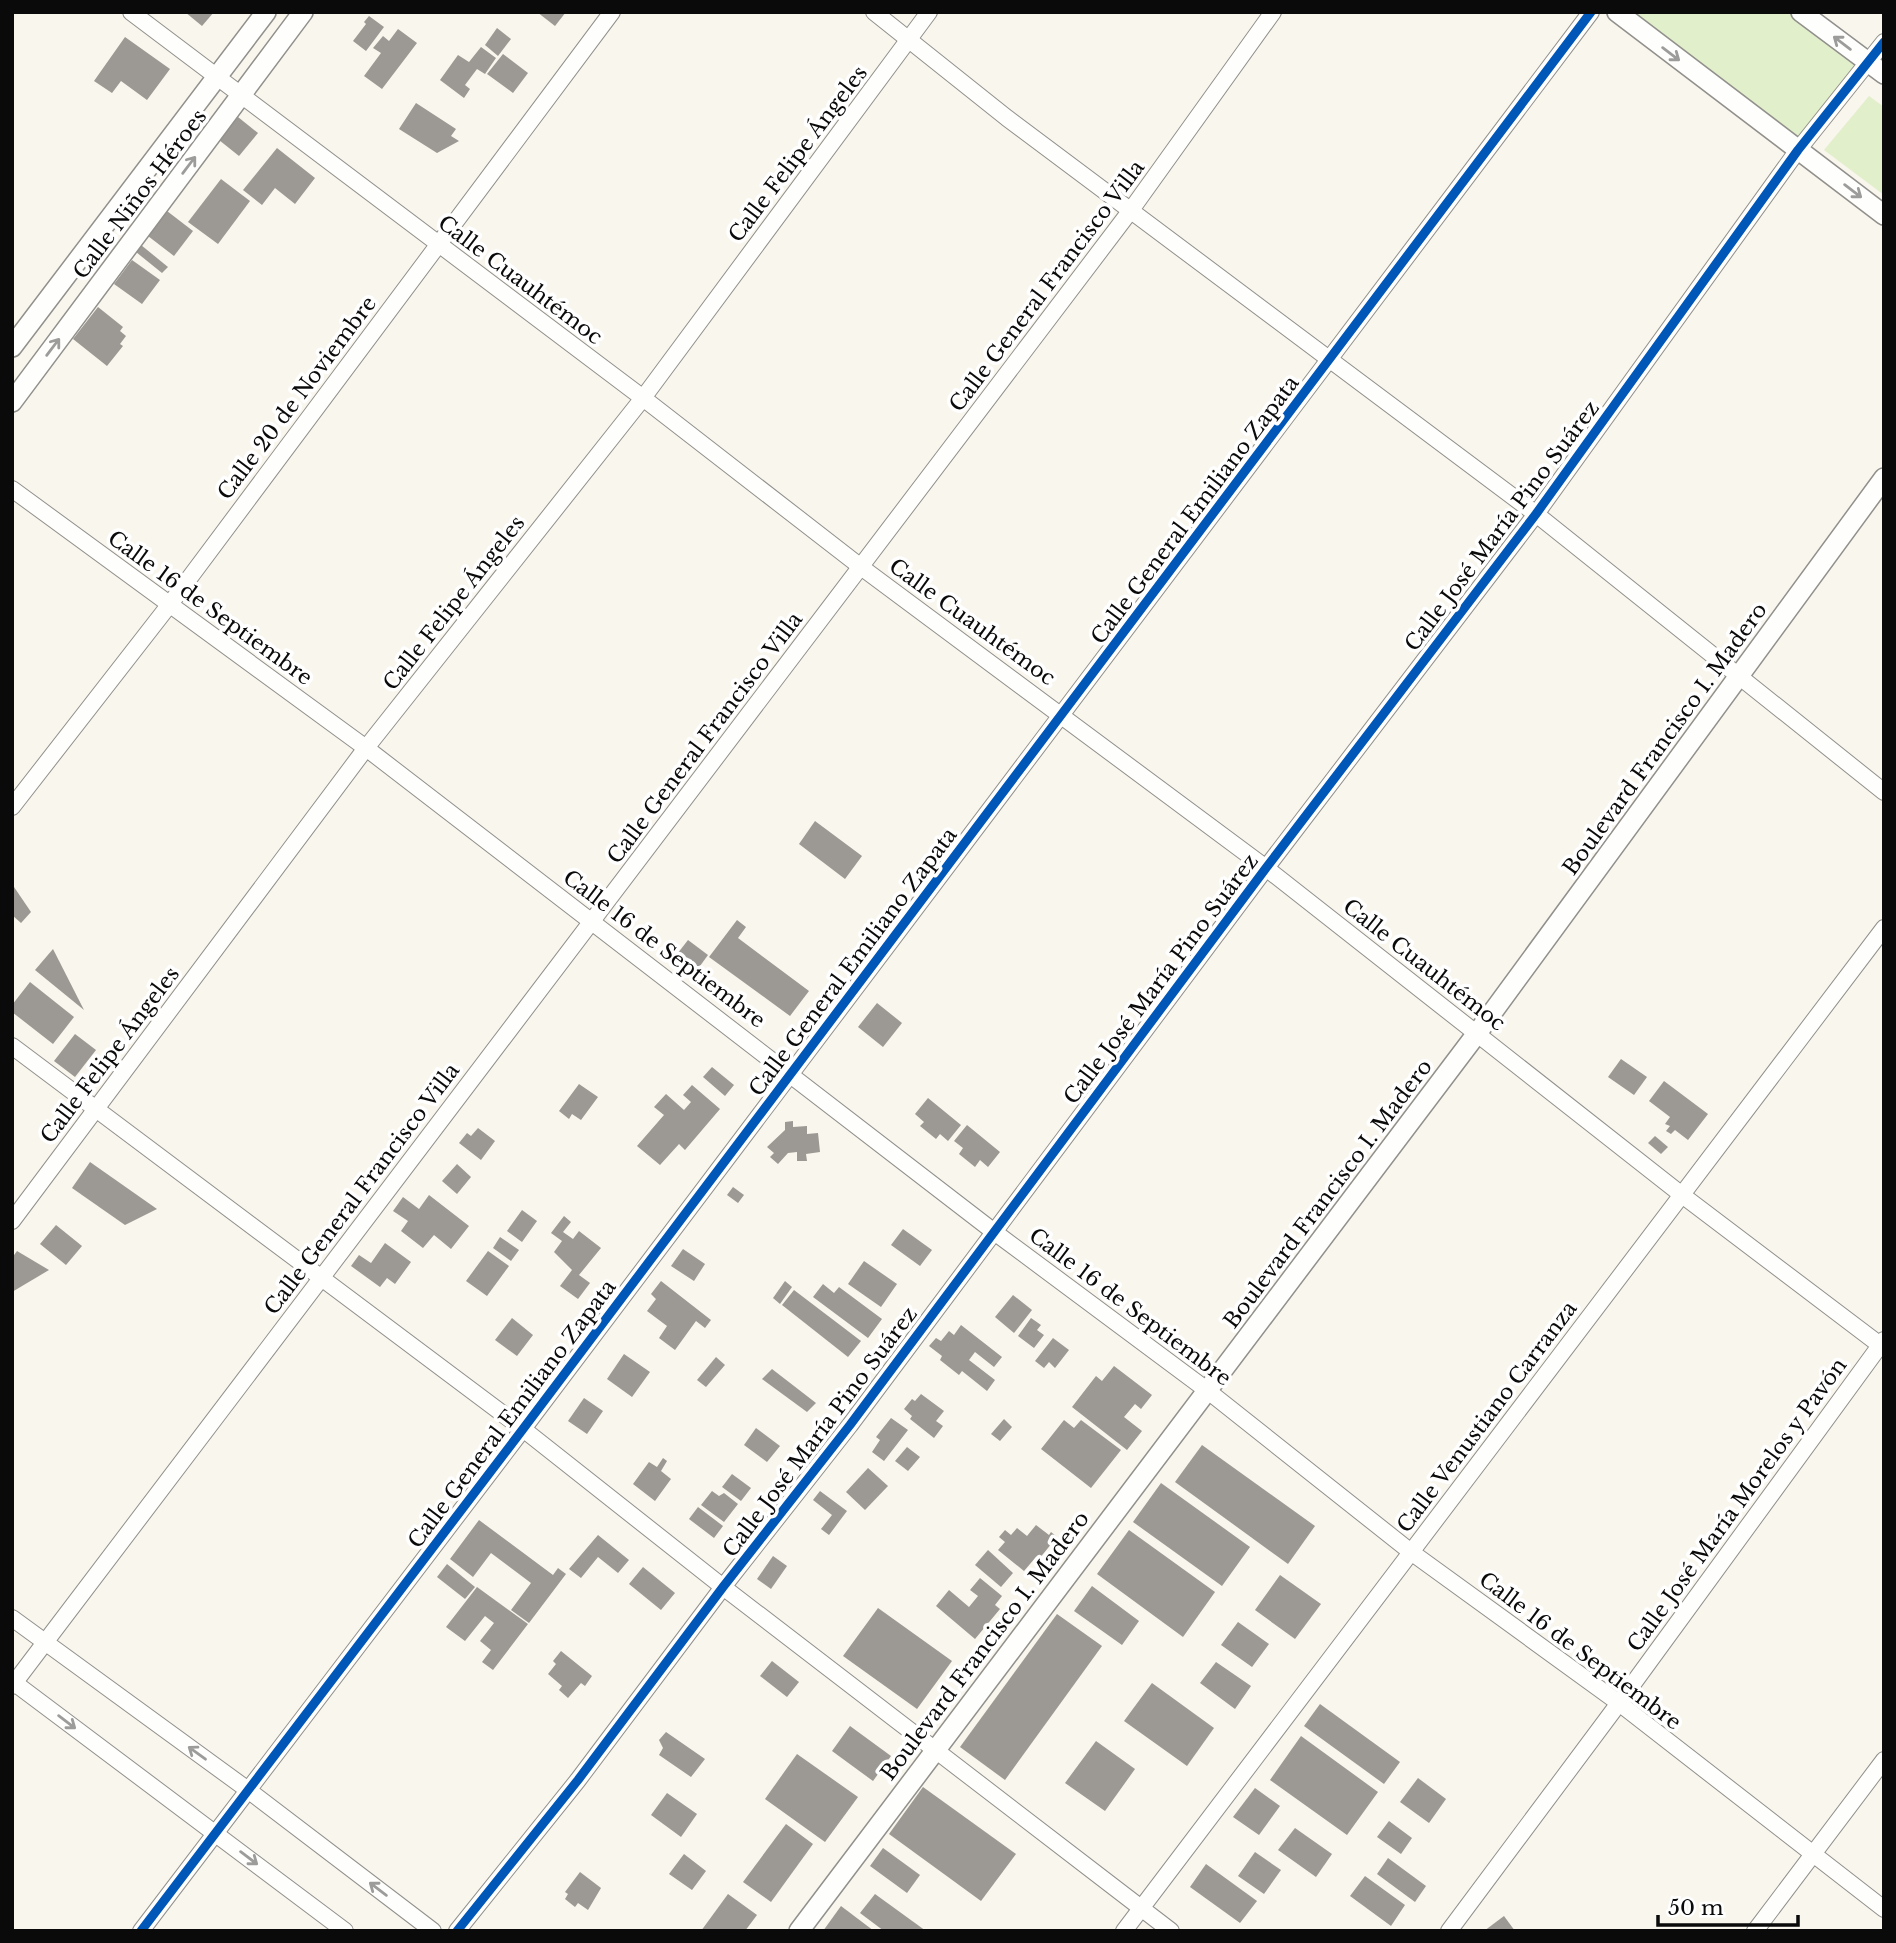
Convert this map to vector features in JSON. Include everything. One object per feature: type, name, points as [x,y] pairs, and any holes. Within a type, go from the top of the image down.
[{"type":"street","name":"Calle Cuauhtémoc","points":[[131,12],[643,398],[861,567],[1266,868],[1682,1195],[1882,1344]]},
{"type":"street","name":"Calle Niños Héroes","points":[[12,347],[266,12]]},
{"type":"street","name":"Calle Niños Héroes","points":[[12,402],[303,12]]},
{"type":"street","name":"Calle 20 de Noviembre","points":[[12,807],[170,604],[612,12]]},
{"type":"street","points":[[874,12],[1007,118],[1536,514],[1884,792]]},
{"type":"street","name":"Calle Felipe Ángeles","points":[[12,1221],[366,748],[643,398],[929,12]]},
{"type":"street","name":"Calle General Francisco Villa","points":[[13,1683],[46,1644],[321,1277],[1131,210],[1273,12]]},
{"type":"street","name":"Calle General Emiliano Zapata","points":[[141,1931],[523,1429],[1591,12]]},
{"type":"street","points":[[1617,12],[1884,215]]},
{"type":"street","points":[[1801,12],[1876,68]]},
{"type":"street","name":"Calle José María Pino Suárez","points":[[457,1931],[578,1780],[723,1587],[850,1425],[1266,868],[1536,514],[1798,150],[1876,68],[1884,42]]},
{"type":"street","name":"Boulevard Francisco I. Madero","points":[[799,1931],[1478,1032],[1884,478]]},
{"type":"street","name":"Calle 16 de Septiembre","points":[[12,489],[366,748],[993,1231],[1208,1391],[1411,1552],[1619,1703],[1884,1909]]},
{"type":"street","name":"Calle Venustiano Carranza","points":[[1124,1931],[1884,928]]},
{"type":"street","points":[[12,1046],[523,1429],[723,1587],[1171,1931]]},
{"type":"street","name":"Calle José María Morelos y Pavón","points":[[1449,1931],[1882,1344]]},
{"type":"street","points":[[12,1618],[248,1790],[433,1931]]},
{"type":"street","points":[[13,1683],[216,1832],[345,1931]]},
{"type":"street","points":[[1755,1931],[1884,1760]]},
{"type":"green space","points":[[1629,12],[1795,12],[1860,62],[1799,140]]},
{"type":"green space","points":[[1869,96],[1884,107],[1884,195],[1824,150]]},
{"type":"building","points":[[185,12],[214,12],[202,26]]},
{"type":"building","points":[[537,12],[566,12],[555,26]]},
{"type":"building","points":[[369,16],[384,27],[366,51],[353,41]]},
{"type":"building","points":[[497,28],[511,39],[498,56],[485,45]]},
{"type":"building","points":[[398,29],[417,43],[382,89],[364,76],[381,53],[373,48],[383,36],[389,41]]},
{"type":"building","points":[[125,37],[170,69],[147,100],[121,81],[112,93],[94,81]]},
{"type":"building","points":[[481,47],[496,58],[485,74],[477,69],[465,85],[470,89],[464,98],[440,80],[458,55],[469,62]]},
{"type":"building","points":[[503,54],[528,73],[513,93],[487,74]]},
{"type":"building","points":[[416,103],[456,129],[451,136],[459,141],[437,153],[399,129]]},
{"type":"building","points":[[238,117],[258,133],[239,156],[219,140]]},
{"type":"building","points":[[277,148],[315,178],[295,204],[275,188],[262,205],[243,190]]},
{"type":"building","points":[[221,179],[250,201],[218,244],[188,222]]},
{"type":"building","points":[[167,211],[193,231],[174,256],[148,236]]},
{"type":"building","points":[[141,245],[168,267],[162,273],[136,252]]},
{"type":"building","points":[[132,260],[160,280],[142,304],[114,284]]},
{"type":"building","points":[[98,307],[123,327],[120,331],[126,336],[120,344],[123,346],[107,366],[73,339]]},
{"type":"building","points":[[815,821],[862,856],[845,879],[799,844]]},
{"type":"building","points":[[12,884],[31,912],[21,923],[12,915]]},
{"type":"building","points":[[737,920],[746,927],[738,938],[809,991],[790,1016],[709,957]]},
{"type":"building","points":[[688,940],[708,955],[692,977],[671,962]]},
{"type":"building","points":[[53,949],[84,1010],[35,970]]},
{"type":"building","points":[[30,982],[74,1017],[53,1044],[12,1012],[12,1005]]},
{"type":"building","points":[[877,1003],[902,1023],[883,1047],[858,1027]]},
{"type":"building","points":[[75,1034],[96,1050],[75,1077],[54,1061]]},
{"type":"building","points":[[1621,1059],[1647,1077],[1634,1095],[1608,1077]]},
{"type":"building","points":[[712,1067],[734,1085],[725,1096],[703,1077]]},
{"type":"building","points":[[1664,1081],[1708,1114],[1688,1140],[1675,1130],[1671,1134],[1666,1131],[1670,1126],[1665,1124],[1670,1117],[1649,1101]]},
{"type":"building","points":[[579,1084],[598,1097],[581,1120],[572,1114],[569,1119],[559,1111]]},
{"type":"building","points":[[692,1085],[720,1109],[685,1150],[679,1144],[660,1165],[637,1146],[664,1115],[654,1107],[666,1094],[684,1110],[691,1102],[683,1095]]},
{"type":"building","points":[[928,1098],[961,1125],[948,1141],[940,1134],[936,1139],[920,1126],[924,1122],[915,1114]]},
{"type":"building","points":[[793,1121],[793,1127],[807,1126],[807,1134],[818,1133],[820,1152],[806,1154],[807,1161],[797,1161],[797,1152],[788,1153],[778,1164],[770,1157],[774,1153],[767,1147],[785,1130],[785,1122]]},
{"type":"building","points":[[967,1125],[1000,1152],[988,1167],[980,1160],[975,1167],[959,1154],[963,1148],[954,1141]]},
{"type":"building","points":[[478,1128],[495,1141],[481,1160],[459,1143],[467,1133],[471,1136]]},
{"type":"building","points":[[1655,1136],[1668,1147],[1661,1154],[1648,1143]]},
{"type":"building","points":[[90,1162],[157,1209],[125,1225],[72,1188]]},
{"type":"building","points":[[457,1164],[471,1177],[457,1194],[442,1181]]},
{"type":"building","points":[[733,1187],[744,1195],[738,1203],[727,1195]]},
{"type":"building","points":[[429,1195],[469,1226],[451,1249],[434,1235],[423,1248],[401,1231],[408,1221],[393,1211],[403,1197],[419,1209]]},
{"type":"building","points":[[522,1210],[537,1221],[522,1242],[507,1231]]},
{"type":"building","points":[[564,1216],[571,1222],[563,1232],[573,1239],[579,1231],[601,1248],[579,1275],[590,1283],[578,1299],[560,1286],[572,1270],[554,1252],[562,1241],[551,1233]]},
{"type":"building","points":[[56,1225],[82,1246],[66,1265],[40,1244]]},
{"type":"building","points":[[903,1229],[932,1250],[920,1266],[891,1245]]},
{"type":"building","points":[[500,1237],[519,1250],[511,1261],[493,1248]]},
{"type":"building","points":[[385,1243],[411,1262],[395,1284],[387,1278],[380,1287],[351,1266],[359,1255],[371,1263]]},
{"type":"building","points":[[683,1249],[705,1264],[694,1281],[671,1266]]},
{"type":"building","points":[[17,1251],[49,1270],[12,1292],[12,1258]]},
{"type":"building","points":[[488,1251],[509,1266],[487,1296],[466,1281]]},
{"type":"building","points":[[864,1261],[897,1284],[881,1307],[848,1284]]},
{"type":"building","points":[[661,1281],[711,1320],[705,1328],[696,1321],[675,1350],[659,1338],[667,1326],[647,1311],[656,1299],[651,1294]]},
{"type":"building","points":[[785,1281],[792,1287],[780,1304],[773,1298]]},
{"type":"building","points":[[823,1284],[834,1293],[839,1287],[882,1319],[868,1338],[813,1297]]},
{"type":"building","points":[[794,1290],[861,1341],[848,1357],[782,1305]]},
{"type":"building","points":[[1013,1295],[1032,1310],[1014,1333],[995,1317]]},
{"type":"building","points":[[512,1318],[533,1335],[517,1356],[495,1340]]},
{"type":"building","points":[[1031,1318],[1041,1325],[1037,1330],[1044,1335],[1034,1348],[1018,1336]]},
{"type":"building","points":[[961,1325],[1002,1357],[994,1367],[975,1352],[969,1360],[995,1380],[987,1391],[962,1371],[959,1375],[940,1360],[942,1356],[929,1346],[936,1338],[941,1341],[949,1331],[954,1335]]},
{"type":"building","points":[[1053,1338],[1069,1350],[1055,1368],[1049,1362],[1044,1368],[1035,1361]]},
{"type":"building","points":[[624,1354],[650,1372],[632,1397],[607,1379]]},
{"type":"building","points":[[716,1357],[725,1365],[706,1387],[697,1380]]},
{"type":"building","points":[[1114,1366],[1152,1395],[1141,1409],[1135,1404],[1124,1417],[1142,1431],[1127,1450],[1072,1407],[1096,1376],[1102,1381]]},
{"type":"building","points":[[772,1369],[816,1403],[807,1412],[762,1379]]},
{"type":"building","points":[[921,1394],[944,1411],[936,1421],[943,1426],[934,1438],[910,1419],[912,1416],[904,1409],[912,1399],[915,1401]]},
{"type":"building","points":[[584,1398],[603,1411],[587,1434],[568,1421]]},
{"type":"building","points":[[891,1418],[908,1430],[884,1461],[872,1452],[880,1440],[876,1437]]},
{"type":"building","points":[[1004,1419],[1012,1427],[1000,1441],[991,1434]]},
{"type":"building","points":[[1064,1420],[1074,1428],[1081,1420],[1121,1450],[1091,1488],[1041,1449]]},
{"type":"building","points":[[756,1428],[780,1446],[767,1462],[744,1445]]},
{"type":"building","points":[[1202,1445],[1315,1526],[1288,1564],[1175,1482]]},
{"type":"building","points":[[907,1447],[920,1457],[908,1471],[895,1461]]},
{"type":"building","points":[[663,1458],[667,1461],[661,1471],[671,1479],[655,1501],[633,1484],[649,1462],[657,1467]]},
{"type":"building","points":[[868,1468],[888,1486],[865,1510],[846,1492]]},
{"type":"building","points":[[732,1474],[751,1488],[741,1501],[722,1487]]},
{"type":"building","points":[[1161,1483],[1250,1547],[1222,1586],[1133,1522]]},
{"type":"building","points":[[712,1491],[719,1496],[724,1493],[738,1504],[724,1522],[701,1505]]},
{"type":"building","points":[[820,1491],[847,1511],[829,1535],[821,1529],[832,1515],[813,1500]]},
{"type":"building","points":[[698,1507],[723,1526],[714,1538],[689,1519]]},
{"type":"building","points":[[479,1520],[553,1575],[558,1568],[566,1574],[529,1623],[511,1610],[531,1583],[491,1553],[473,1577],[450,1559]]},
{"type":"building","points":[[1036,1525],[1049,1535],[1051,1532],[1057,1537],[1039,1559],[1036,1557],[1024,1571],[998,1550],[1005,1542],[999,1537],[1005,1530],[1011,1535],[1017,1528],[1027,1536]]},
{"type":"building","points":[[1129,1530],[1215,1592],[1183,1637],[1097,1574]]},
{"type":"building","points":[[598,1535],[629,1560],[618,1573],[598,1557],[581,1578],[569,1569]]},
{"type":"building","points":[[988,1550],[1013,1573],[1001,1587],[975,1565]]},
{"type":"building","points":[[773,1556],[787,1566],[771,1589],[757,1579]]},
{"type":"building","points":[[447,1564],[475,1587],[465,1599],[437,1577]]},
{"type":"building","points":[[643,1567],[675,1593],[661,1610],[629,1584]]},
{"type":"building","points":[[1280,1575],[1321,1604],[1295,1639],[1255,1610]]},
{"type":"building","points":[[980,1578],[1002,1596],[995,1605],[1000,1609],[975,1639],[936,1606],[949,1590],[969,1607],[978,1596],[970,1590]]},
{"type":"building","points":[[1092,1586],[1139,1621],[1122,1645],[1074,1611]]},
{"type":"building","points":[[477,1587],[528,1624],[493,1670],[482,1662],[491,1650],[480,1641],[494,1623],[485,1616],[465,1641],[446,1627]]},
{"type":"building","points":[[878,1608],[952,1661],[917,1709],[843,1656]]},
{"type":"building","points":[[1057,1614],[1102,1646],[1005,1780],[960,1747]]},
{"type":"building","points":[[1238,1622],[1269,1644],[1252,1667],[1221,1645]]},
{"type":"building","points":[[561,1651],[592,1676],[585,1686],[581,1683],[568,1698],[559,1690],[562,1686],[548,1674]]},
{"type":"building","points":[[772,1661],[799,1682],[787,1697],[760,1676]]},
{"type":"building","points":[[1216,1662],[1251,1686],[1235,1709],[1200,1683]]},
{"type":"building","points":[[1152,1683],[1214,1728],[1187,1766],[1124,1721]]},
{"type":"building","points":[[1320,1704],[1400,1762],[1384,1784],[1304,1726]]},
{"type":"building","points":[[850,1726],[891,1756],[873,1781],[832,1751]]},
{"type":"building","points":[[666,1732],[705,1759],[691,1777],[659,1755],[663,1748],[659,1740]]},
{"type":"building","points":[[1301,1736],[1378,1792],[1347,1835],[1270,1780]]},
{"type":"building","points":[[1096,1741],[1135,1769],[1105,1811],[1065,1783]]},
{"type":"building","points":[[797,1754],[858,1797],[825,1842],[765,1799]]},
{"type":"building","points":[[1418,1778],[1446,1799],[1429,1823],[1400,1802]]},
{"type":"building","points":[[923,1787],[1016,1854],[981,1901],[889,1834]]},
{"type":"building","points":[[1255,1788],[1280,1806],[1259,1835],[1233,1817]]},
{"type":"building","points":[[667,1793],[697,1814],[681,1837],[651,1815]]},
{"type":"building","points":[[1389,1821],[1412,1838],[1401,1854],[1377,1837]]},
{"type":"building","points":[[786,1824],[813,1844],[771,1902],[743,1882]]},
{"type":"building","points":[[1295,1828],[1332,1854],[1316,1877],[1278,1850]]},
{"type":"building","points":[[883,1848],[920,1875],[907,1893],[870,1866]]},
{"type":"building","points":[[1255,1852],[1281,1870],[1264,1894],[1238,1876]]},
{"type":"building","points":[[684,1854],[706,1871],[692,1890],[669,1874]]},
{"type":"building","points":[[1388,1858],[1426,1886],[1415,1902],[1377,1874]]},
{"type":"building","points":[[1206,1864],[1257,1901],[1240,1923],[1190,1887]]},
{"type":"building","points":[[580,1872],[601,1888],[588,1910],[578,1903],[575,1907],[565,1899],[568,1894],[565,1892]]},
{"type":"building","points":[[1365,1876],[1405,1905],[1391,1926],[1350,1896]]},
{"type":"building","points":[[728,1894],[757,1915],[745,1931],[701,1931]]},
{"type":"building","points":[[875,1894],[926,1931],[884,1931],[860,1913]]},
{"type":"building","points":[[841,1906],[874,1931],[823,1931]]},
{"type":"building","points":[[1504,1916],[1515,1931],[1484,1931]]},
{"type":"cycle path","points":[[141,1931],[523,1429],[1591,12]]},
{"type":"cycle path","points":[[457,1931],[578,1780],[723,1587],[850,1425],[1266,868],[1536,514],[1798,150],[1884,42]]}]
